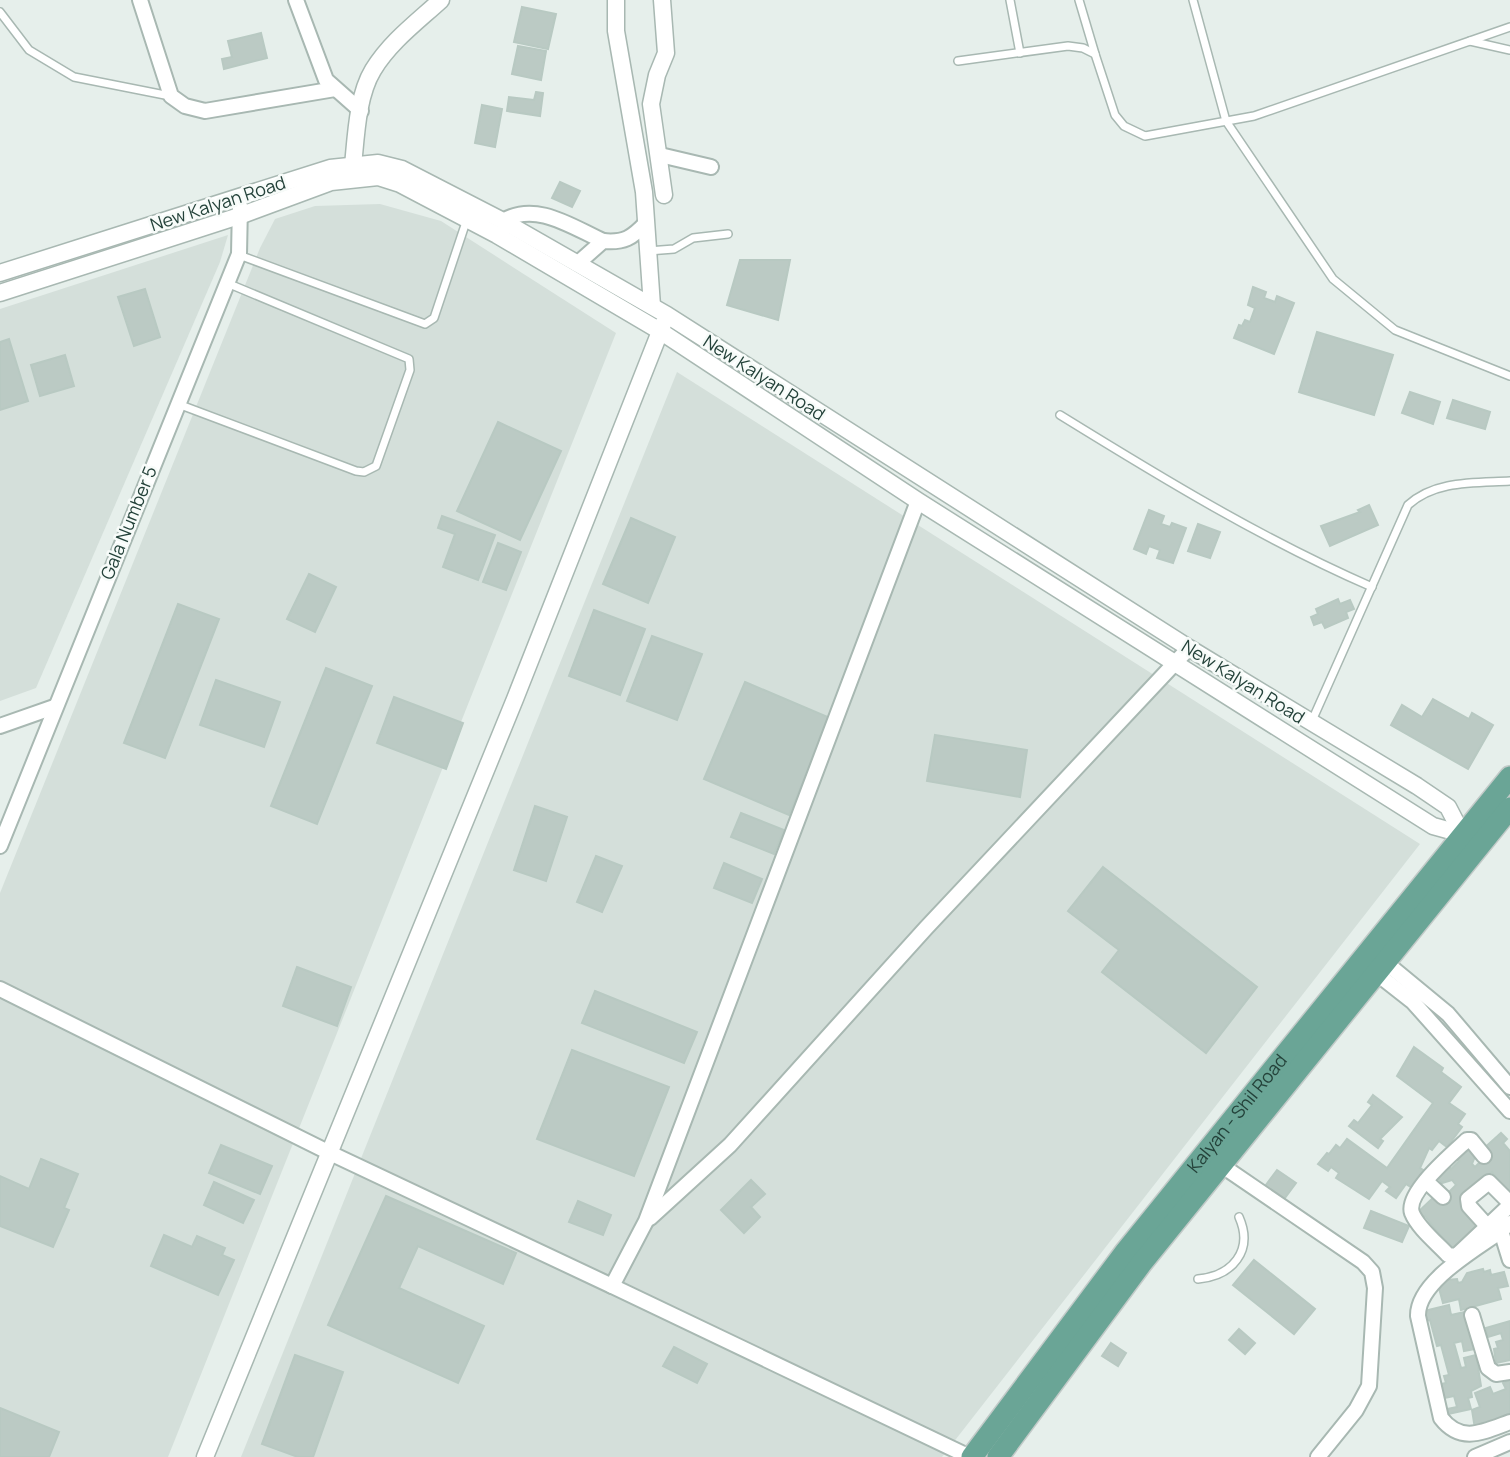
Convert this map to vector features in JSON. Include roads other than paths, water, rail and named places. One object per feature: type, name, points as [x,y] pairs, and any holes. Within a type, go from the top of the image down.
[{"type":"main road","name":"Kalyan - Shil Road","points":[[998,1457],[1141,1264],[1380,967],[1470,841],[1510,777]]},
{"type":"main road","name":"Kalyan - Shil Road","points":[[971,1457],[1126,1251],[1470,841],[1510,808]]},
{"type":"street","points":[[140,0],[171,96],[185,106],[205,111],[335,89]]},
{"type":"street","points":[[296,0],[326,80],[361,110]]},
{"type":"street","points":[[0,293],[242,215],[352,171],[361,110],[372,71],[390,46],[440,0]]},
{"type":"street","points":[[615,0],[616,31],[646,223],[652,306]]},
{"type":"street","points":[[662,0],[666,52],[657,75],[651,104],[664,195]]},
{"type":"street","points":[[634,134],[654,130]]},
{"type":"street","points":[[660,155],[711,167]]},
{"type":"street","name":"New Kalyan Road","points":[[352,171],[378,163],[401,169],[503,221],[577,264],[660,331],[918,501],[1433,826],[1470,841]]},
{"type":"street","name":"New Kalyan Road","points":[[0,273],[330,168],[400,184],[608,291],[652,306],[667,315],[1189,648],[1448,807],[1470,841]]},
{"type":"street","name":"Gala Number 5","points":[[0,846],[239,254],[242,215],[239,197]]},
{"type":"street","points":[[503,221],[515,214],[544,214],[603,241],[619,242],[632,238],[646,223]]},
{"type":"street","points":[[577,264],[603,241]]},
{"type":"street","points":[[205,1457],[667,315]]},
{"type":"street","points":[[612,1286],[646,1222],[918,501]]},
{"type":"street","points":[[646,1222],[730,1145],[935,917],[1189,648]]},
{"type":"street","points":[[0,726],[54,707]]},
{"type":"street","points":[[1380,967],[1448,1014],[1510,1087]]},
{"type":"street","points":[[1380,967],[1510,1111]]},
{"type":"street","points":[[0,989],[330,1153],[971,1457]]},
{"type":"street","points":[[1484,1156],[1468,1140],[1426,1181],[1412,1201],[1413,1215],[1448,1255],[1458,1255],[1500,1227]]},
{"type":"street","points":[[1221,1165],[1363,1262],[1371,1272],[1374,1288],[1368,1386],[1356,1410],[1318,1457]]},
{"type":"street","points":[[1426,1181],[1443,1197]]},
{"type":"street","points":[[1510,1260],[1500,1227],[1469,1206],[1468,1199],[1489,1182],[1510,1204],[1500,1227],[1430,1285],[1418,1309],[1441,1418],[1448,1427],[1457,1433],[1472,1436],[1510,1422]]},
{"type":"street","points":[[1472,1315],[1488,1368],[1496,1374],[1510,1372]]},
{"type":"street","points":[[1475,1457],[1510,1442]]},
{"type":"lane","points":[[1010,0],[1020,53]]},
{"type":"lane","points":[[1079,0],[1115,115],[1124,126],[1145,136],[1254,116],[1510,27]]},
{"type":"lane","points":[[1193,0],[1226,121],[1333,279],[1395,331],[1510,376]]},
{"type":"lane","points":[[0,12],[29,50],[74,77],[171,96]]},
{"type":"lane","points":[[1469,41],[1510,50]]},
{"type":"lane","points":[[958,61],[1068,46],[1083,48],[1095,54]]},
{"type":"lane","points":[[239,254],[425,324],[434,318],[467,219]]},
{"type":"lane","points":[[648,258],[693,238],[728,234]]},
{"type":"lane","points":[[178,404],[356,471],[364,472],[376,466],[410,370],[409,359],[227,284]]},
{"type":"lane","points":[[1060,415],[1208,507],[1302,556],[1372,587]]},
{"type":"lane","points":[[1311,724],[1408,505],[1420,494],[1445,486],[1510,481]]},
{"type":"lane","points":[[1198,1279],[1225,1273],[1234,1265],[1243,1240],[1244,1226],[1240,1217]]}]
